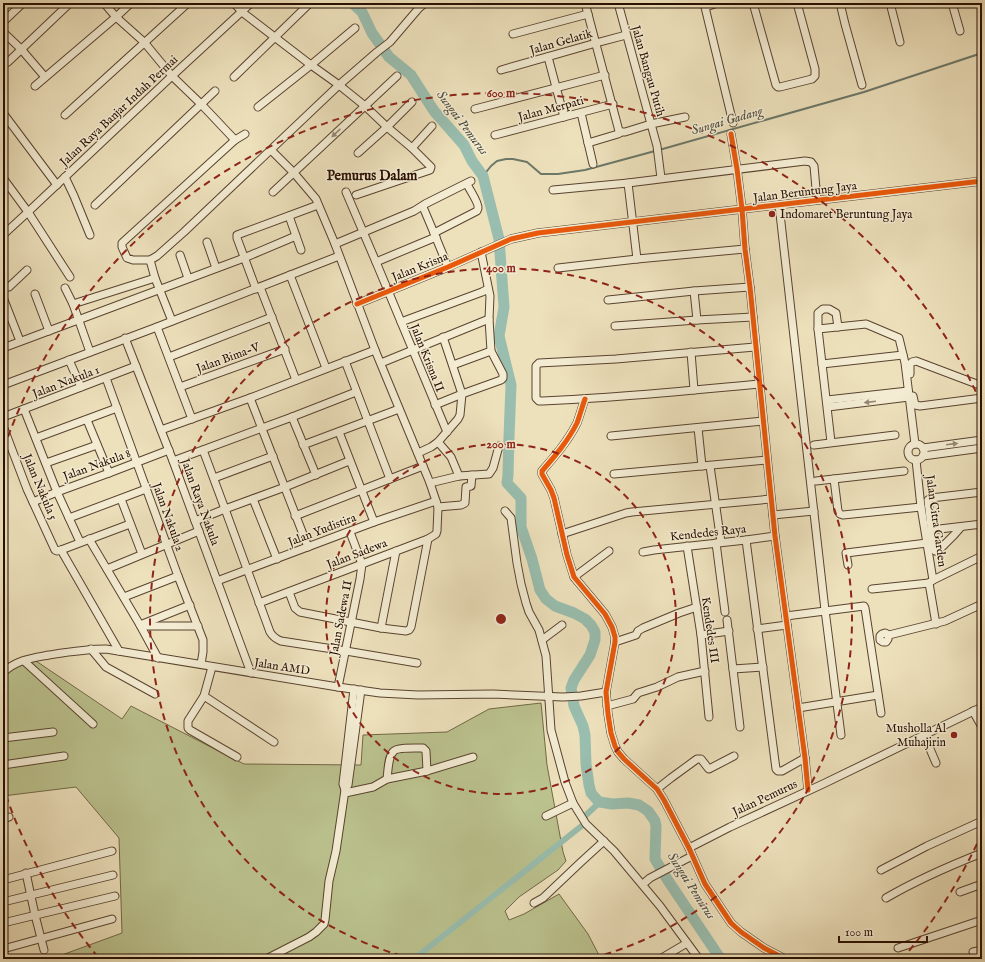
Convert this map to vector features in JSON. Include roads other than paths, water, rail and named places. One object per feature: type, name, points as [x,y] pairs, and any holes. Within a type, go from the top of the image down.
[{"type":"street","points":[[3,22],[23,3]]},
{"type":"street","points":[[3,64],[8,62],[70,3]]},
{"type":"street","points":[[104,3],[144,42],[172,76],[235,140]]},
{"type":"street","points":[[35,86],[131,3]]},
{"type":"street","points":[[65,115],[188,3]]},
{"type":"street","points":[[234,3],[242,12],[365,106],[412,148],[431,168],[430,170],[356,195]]},
{"type":"street","name":"Jalan Raya Banjar Indah Permai","points":[[3,235],[251,3]]},
{"type":"street","points":[[234,77],[310,3]]},
{"type":"street","points":[[245,134],[235,140],[122,243],[122,247],[127,258],[133,260],[150,260],[157,256],[339,85],[390,42],[425,3]]},
{"type":"street","points":[[585,3],[621,132]]},
{"type":"street","name":"Jalan Bangau Putih","points":[[618,3],[657,146],[661,178]]},
{"type":"street","points":[[717,3],[705,5],[733,123]]},
{"type":"street","points":[[753,3],[778,87],[815,78],[815,70],[797,3]]},
{"type":"street","points":[[840,3],[862,85]]},
{"type":"street","points":[[890,3],[900,42]]},
{"type":"street","points":[[952,3],[960,31]]},
{"type":"street","points":[[513,34],[588,14]]},
{"type":"street","points":[[258,107],[355,28]]},
{"type":"street","points":[[3,32],[21,49],[45,77]]},
{"type":"street","name":"Jalan Gelatik","points":[[501,70],[626,35]]},
{"type":"street","points":[[548,57],[564,117]]},
{"type":"street","points":[[475,109],[605,75]]},
{"type":"street","points":[[273,192],[396,76]]},
{"type":"street","points":[[95,205],[215,90]]},
{"type":"street","points":[[358,153],[412,102]]},
{"type":"street","name":"Jalan Merpati","points":[[495,135],[613,104]]},
{"type":"street","points":[[3,112],[57,185]]},
{"type":"street","points":[[581,113],[593,164]]},
{"type":"street","points":[[588,142],[651,124],[685,117]]},
{"type":"street","points":[[412,148],[432,126]]},
{"type":"street","points":[[731,134],[742,210],[775,536],[808,790]]},
{"type":"street","points":[[271,150],[312,194],[318,205],[375,350],[418,452],[437,504],[437,531],[428,539],[411,627],[409,630],[406,631],[381,628],[300,612],[295,608],[289,592]]},
{"type":"street","points":[[553,190],[628,183],[805,161],[811,162],[814,166],[817,200]]},
{"type":"street","points":[[65,177],[90,235]]},
{"type":"street","points":[[3,178],[28,212],[70,277]]},
{"type":"street","name":"Jalan Beruntung Jaya","points":[[490,248],[511,239],[545,231],[742,210],[982,181]]},
{"type":"street","points":[[334,244],[423,207],[425,204],[469,182],[477,203],[477,211],[435,235],[376,262]]},
{"type":"street","points":[[628,183],[637,259]]},
{"type":"street","name":"Jalan Krisna II","points":[[346,192],[447,432]]},
{"type":"street","points":[[296,380],[272,317],[244,258],[237,235],[318,205]]},
{"type":"street","points":[[779,205],[825,610],[838,702],[841,735]]},
{"type":"street","points":[[423,207],[448,267]]},
{"type":"street","points":[[289,216],[301,250]]},
{"type":"street","points":[[3,348],[244,258],[296,236]]},
{"type":"street","points":[[207,242],[216,268]]},
{"type":"street","name":"Jalan Krisna","points":[[357,304],[448,267],[490,248]]},
{"type":"street","points":[[558,268],[745,249]]},
{"type":"street","points":[[435,405],[503,379],[504,376],[491,351],[489,319],[490,296],[481,252]]},
{"type":"street","points":[[180,255],[188,278]]},
{"type":"street","points":[[3,384],[157,327],[339,256]]},
{"type":"street","points":[[150,260],[155,278],[172,321]]},
{"type":"street","points":[[3,286],[9,287],[26,270]]},
{"type":"street","points":[[290,275],[326,368]]},
{"type":"street","points":[[73,304],[155,278]]},
{"type":"street","points":[[608,300],[750,287]]},
{"type":"street","points":[[65,288],[79,319],[90,352]]},
{"type":"street","points":[[401,322],[488,289]]},
{"type":"street","points":[[694,291],[696,320]]},
{"type":"street","points":[[35,294],[49,331]]},
{"type":"street","points":[[4,300],[20,341]]},
{"type":"street","points":[[818,329],[838,327],[836,313],[830,309],[823,309],[818,313],[818,329],[831,442]]},
{"type":"street","points":[[169,357],[272,317]]},
{"type":"street","points":[[615,326],[753,317]]},
{"type":"street","points":[[381,364],[489,319]]},
{"type":"street","name":"Jalan Citra Garden","points":[[838,327],[866,324],[899,338],[909,394],[915,444],[912,444],[908,452],[910,458],[916,460],[923,456]]},
{"type":"street","points":[[157,327],[192,419]]},
{"type":"street","name":"Jalan Raya Nakula","points":[[125,338],[169,450],[251,673]]},
{"type":"street","points":[[418,452],[431,447],[438,442],[460,417],[462,394],[443,338]]},
{"type":"street","points":[[755,347],[543,362],[537,364],[536,366],[536,398],[537,400],[543,401],[585,399],[759,384]]},
{"type":"street","name":"Jalan Bima-V","points":[[180,388],[284,349]]},
{"type":"street","points":[[161,430],[375,350]]},
{"type":"street","points":[[453,365],[491,351]]},
{"type":"street","points":[[691,352],[694,390]]},
{"type":"street","points":[[822,364],[903,355]]},
{"type":"street","points":[[69,360],[81,387]]},
{"type":"street","points":[[345,361],[390,478]]},
{"type":"street","points":[[982,386],[916,362],[912,362],[909,367],[914,403],[916,406],[982,398]]},
{"type":"street","name":"Jalan Nakula 1","points":[[3,417],[136,366]]},
{"type":"street","name":"Jalan Nakula 2","points":[[106,378],[166,544],[203,640],[201,664]]},
{"type":"street","points":[[173,461],[356,392]]},
{"type":"street","points":[[827,404],[909,394]]},
{"type":"street","points":[[250,398],[308,547]]},
{"type":"street","points":[[585,399],[577,422],[572,431],[558,452],[542,471],[542,474],[554,498],[574,577],[608,619],[614,632],[615,642],[606,692],[611,733],[615,746],[624,759],[657,789],[668,806],[705,884],[731,922],[741,932],[774,956],[785,959]]},
{"type":"street","points":[[36,438],[117,408]]},
{"type":"street","points":[[24,409],[57,492],[80,542]]},
{"type":"street","points":[[303,445],[399,409]]},
{"type":"street","points":[[292,417],[316,475]]},
{"type":"street","points":[[87,420],[109,473]]},
{"type":"street","points":[[612,436],[763,421]]},
{"type":"street","name":"Jalan Nakula 5","points":[[3,426],[27,489],[55,550],[61,550]]},
{"type":"street","points":[[698,428],[715,504],[725,612]]},
{"type":"street","points":[[339,432],[374,522]]},
{"type":"street","points":[[814,445],[895,435]]},
{"type":"street","points":[[923,448],[982,440]]},
{"type":"street","points":[[438,442],[451,457],[458,476]]},
{"type":"street","points":[[915,444],[919,444],[923,448],[923,456],[982,448]]},
{"type":"street","points":[[46,463],[97,445]]},
{"type":"street","points":[[430,484],[458,476],[489,474],[493,468],[499,446]]},
{"type":"street","name":"Jalan Nakula 8","points":[[33,502],[169,450]]},
{"type":"street","points":[[203,450],[270,632],[276,639],[416,663]]},
{"type":"street","points":[[214,478],[273,456]]},
{"type":"street","points":[[614,474],[767,460]]},
{"type":"street","name":"Jalan Citra Garden","points":[[916,460],[936,624]]},
{"type":"street","points":[[195,520],[284,488],[350,461]]},
{"type":"street","points":[[296,516],[423,466]]},
{"type":"street","points":[[816,481],[904,471]]},
{"type":"street","name":"Jalan Yudistira","points":[[217,582],[374,522],[437,504],[461,505],[465,503],[466,487],[471,486],[472,475]]},
{"type":"street","points":[[834,479],[838,510],[840,514],[843,515],[922,507]]},
{"type":"street","points":[[69,518],[146,489]]},
{"type":"street","name":"Jalan Citra Garden","points":[[961,526],[937,551],[934,548],[928,500],[931,498],[982,492]]},
{"type":"street","points":[[121,499],[142,554]]},
{"type":"street","points":[[253,499],[277,559]]},
{"type":"street","points":[[562,534],[626,513],[771,499]]},
{"type":"street","points":[[773,515],[814,510]]},
{"type":"street","points":[[505,511],[511,518],[517,563],[526,602],[529,612],[539,630],[546,656],[552,735],[573,803],[584,820],[643,884],[699,959]]},
{"type":"street","points":[[119,651],[61,550],[130,524]]},
{"type":"street","points":[[931,530],[982,524]]},
{"type":"street","points":[[107,569],[199,531]]},
{"type":"street","name":"Jalan Sadewa II","points":[[338,687],[352,622],[362,564],[350,532]]},
{"type":"street","name":"Kendedes Raya","points":[[643,552],[775,536]]},
{"type":"street","points":[[89,539],[141,626],[158,658]]},
{"type":"street","name":"Jalan Sadewa","points":[[259,603],[428,539]]},
{"type":"street","points":[[746,540],[776,769],[778,771],[782,771],[805,758]]},
{"type":"street","points":[[848,565],[846,553],[927,543]]},
{"type":"street","name":"Kendedes III","points":[[687,546],[701,635],[709,717]]},
{"type":"street","points":[[381,628],[396,551]]},
{"type":"street","points":[[574,577],[609,551]]},
{"type":"street","points":[[872,589],[931,582],[982,556]]},
{"type":"street","points":[[124,597],[178,576]]},
{"type":"street","points":[[889,635],[936,624],[953,618],[982,604]]},
{"type":"street","points":[[141,626],[190,605]]},
{"type":"street","points":[[786,616],[864,606],[881,713]]},
{"type":"street","points":[[615,642],[636,636],[638,631],[643,628],[697,607]]},
{"type":"street","points":[[727,620],[740,727]]},
{"type":"street","points":[[542,640],[562,625]]},
{"type":"street","points":[[757,629],[787,625]]},
{"type":"street","points":[[141,626],[198,626]]},
{"type":"street","points":[[701,635],[729,631]]},
{"type":"street","points":[[91,649],[106,667],[155,694]]},
{"type":"street","name":"Jalan AMD","points":[[3,673],[11,666],[24,660],[91,649],[106,649],[357,690],[412,695],[487,694],[563,697],[606,692]]},
{"type":"street","points":[[24,660],[93,724]]},
{"type":"street","points":[[212,667],[204,696],[188,721],[188,728],[237,757]]},
{"type":"street","points":[[733,669],[763,667]]},
{"type":"street","points":[[607,706],[633,698],[638,693],[657,687],[678,677],[705,671]]},
{"type":"street","points":[[266,959],[320,930],[326,920],[330,881],[345,792],[348,785],[357,690]]},
{"type":"street","points":[[798,708],[878,695]]},
{"type":"street","points":[[204,696],[274,742]]},
{"type":"street","name":"Jalan Pemurus","points":[[689,848],[982,707]]},
{"type":"street","points":[[973,711],[982,727]]},
{"type":"street","points":[[3,738],[53,732]]},
{"type":"street","points":[[924,735],[936,763]]},
{"type":"street","points":[[387,779],[391,753],[396,749],[423,748],[426,751],[427,771]]},
{"type":"street","points":[[3,765],[64,756]]},
{"type":"street","points":[[657,789],[697,759],[702,759],[709,769],[734,756]]},
{"type":"street","points":[[345,792],[373,787],[387,779],[427,771],[473,757]]},
{"type":"street","points":[[546,816],[573,803]]},
{"type":"street","points":[[881,870],[933,843],[982,821]]},
{"type":"street","points":[[534,903],[543,898],[604,841]]},
{"type":"street","points":[[3,880],[112,852]]},
{"type":"street","points":[[886,898],[903,888],[943,869],[982,853]]},
{"type":"street","points":[[643,884],[650,878],[692,856]]},
{"type":"street","points":[[26,873],[44,950]]},
{"type":"street","points":[[3,902],[113,875]]},
{"type":"street","points":[[960,892],[982,884]]},
{"type":"street","points":[[3,923],[114,896]]},
{"type":"street","points":[[3,949],[112,920]]},
{"type":"street","points":[[898,948],[982,920]]},
{"type":"street","points":[[660,959],[687,943]]},
{"type":"street","points":[[973,952],[982,950]]},
{"type":"waterway","name":"Sungai Pemurus","points":[[352,3],[362,12],[372,33],[389,57],[411,75],[434,111],[464,145],[472,161],[483,176],[499,239],[504,307],[499,336],[511,385],[507,483],[521,498],[521,527],[532,559],[540,590],[546,599],[555,606],[585,619],[595,632],[595,640],[590,655],[574,680],[571,688],[574,706],[583,726],[585,735],[586,764],[591,793],[600,802],[639,805],[648,811],[655,821],[656,826],[655,859],[720,958],[724,959]]},
{"type":"waterway","name":"Sungai Gadang","points":[[659,150],[864,92],[982,53]]},
{"type":"waterway","name":"Sungai Gadang","points":[[483,176],[497,161],[506,159],[527,162],[541,174],[558,174],[585,170],[655,151]]},
{"type":"waterway","points":[[414,959],[584,824],[585,816],[600,802]]},
{"type":"place","name":"Indomaret Beruntung Jaya","points":[[772,214]]},
{"type":"place","name":"Musholla Al Muhajirin","points":[[954,735]]},
{"type":"district","name":"Pemurus Dalam","points":[[372,176]]}]
